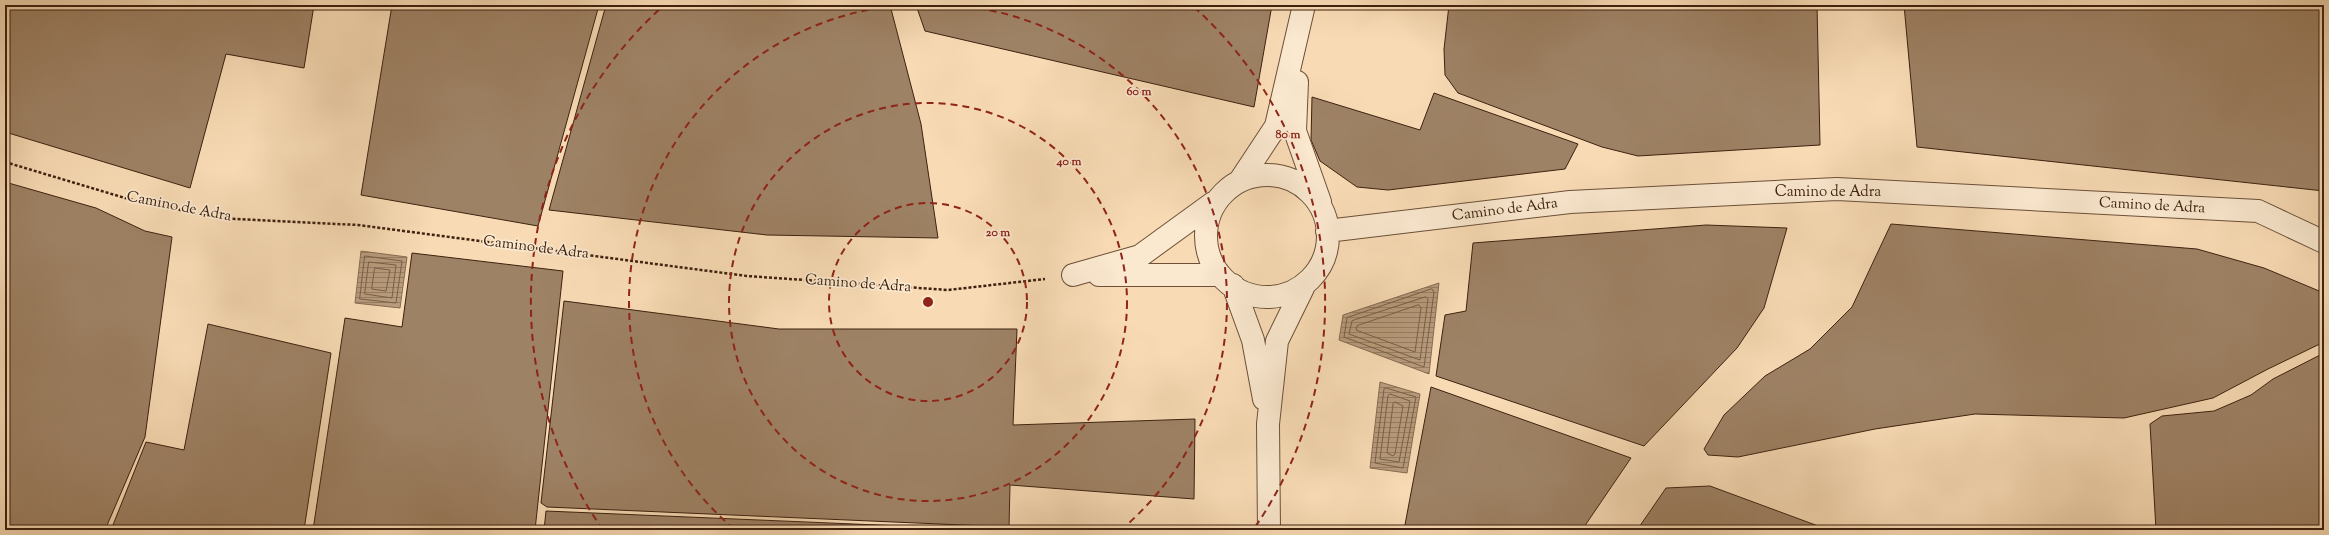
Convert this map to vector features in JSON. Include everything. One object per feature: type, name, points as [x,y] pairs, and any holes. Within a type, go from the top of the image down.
[{"type":"street","points":[[1074,275],[1140,256],[1213,203],[1241,179],[1276,126],[1304,5]]},
{"type":"street","points":[[1269,530],[1268,424],[1277,341],[1303,288],[1321,269],[1330,240],[1321,204],[1295,131],[1298,35]]},
{"type":"street","points":[[1241,179],[1268,174],[1292,179],[1321,204]]},
{"type":"street","name":"Camino de Adra","points":[[1327,231],[1570,202],[1837,189],[2258,211],[2324,242]]},
{"type":"street","points":[[1213,203],[1204,240],[1225,280],[1253,340],[1268,424]]},
{"type":"street","points":[[1074,275],[1225,280],[1252,297],[1277,299],[1303,288]]},
{"type":"path","name":"Camino de Adra","points":[[5,162],[126,198],[217,218],[358,225],[747,276],[948,290],[1074,275]]},
{"type":"water","points":[[361,251],[407,257],[400,308],[355,303]]},
{"type":"water","points":[[1439,283],[1429,374],[1339,340],[1343,315]]},
{"type":"water","points":[[1380,382],[1420,394],[1407,473],[1370,468]]},
{"type":"building","points":[[5,5],[314,5],[304,68],[226,54],[190,188],[5,132]]},
{"type":"building","points":[[392,5],[599,5],[538,226],[361,195]]},
{"type":"building","points":[[606,5],[890,5],[921,124],[938,238],[767,235],[549,210]]},
{"type":"building","points":[[916,5],[1272,5],[1254,107],[925,31]]},
{"type":"building","points":[[1449,5],[1817,5],[1820,145],[1638,156],[1602,147],[1458,93],[1445,75],[1444,49]]},
{"type":"building","points":[[1904,5],[2324,5],[2324,191],[1917,147]]},
{"type":"building","points":[[1434,93],[1578,144],[1565,169],[1388,190],[1357,187],[1320,161],[1311,140],[1312,97],[1420,130]]},
{"type":"building","points":[[5,182],[96,208],[145,231],[172,237],[145,437],[105,530],[5,530]]},
{"type":"building","points":[[1891,224],[2197,249],[2264,268],[2324,293],[2324,342],[2213,398],[2124,418],[1975,414],[1875,429],[1738,457],[1708,455],[1704,449],[1724,415],[1765,376],[1810,349],[1852,307]]},
{"type":"building","points":[[1706,225],[1787,228],[1764,308],[1737,348],[1644,446],[1436,376],[1445,315],[1466,311],[1473,243]]},
{"type":"building","points":[[412,253],[563,271],[535,530],[313,530],[345,318],[402,327]]},
{"type":"building","points":[[564,301],[779,329],[1017,329],[1013,425],[1195,419],[1194,499],[1010,485],[1009,527],[547,507],[541,503]]},
{"type":"building","points":[[208,324],[331,353],[304,530],[111,530],[146,442],[184,450]]},
{"type":"building","points":[[2324,353],[2324,530],[2156,530],[2150,424],[2162,416],[2214,411],[2251,395],[2273,379]]},
{"type":"building","points":[[1431,387],[1631,458],[1582,530],[1404,530]]},
{"type":"building","points":[[1710,486],[1829,530],[1637,530],[1666,488]]},
{"type":"building","points":[[546,511],[972,529],[972,530],[544,530]]}]
